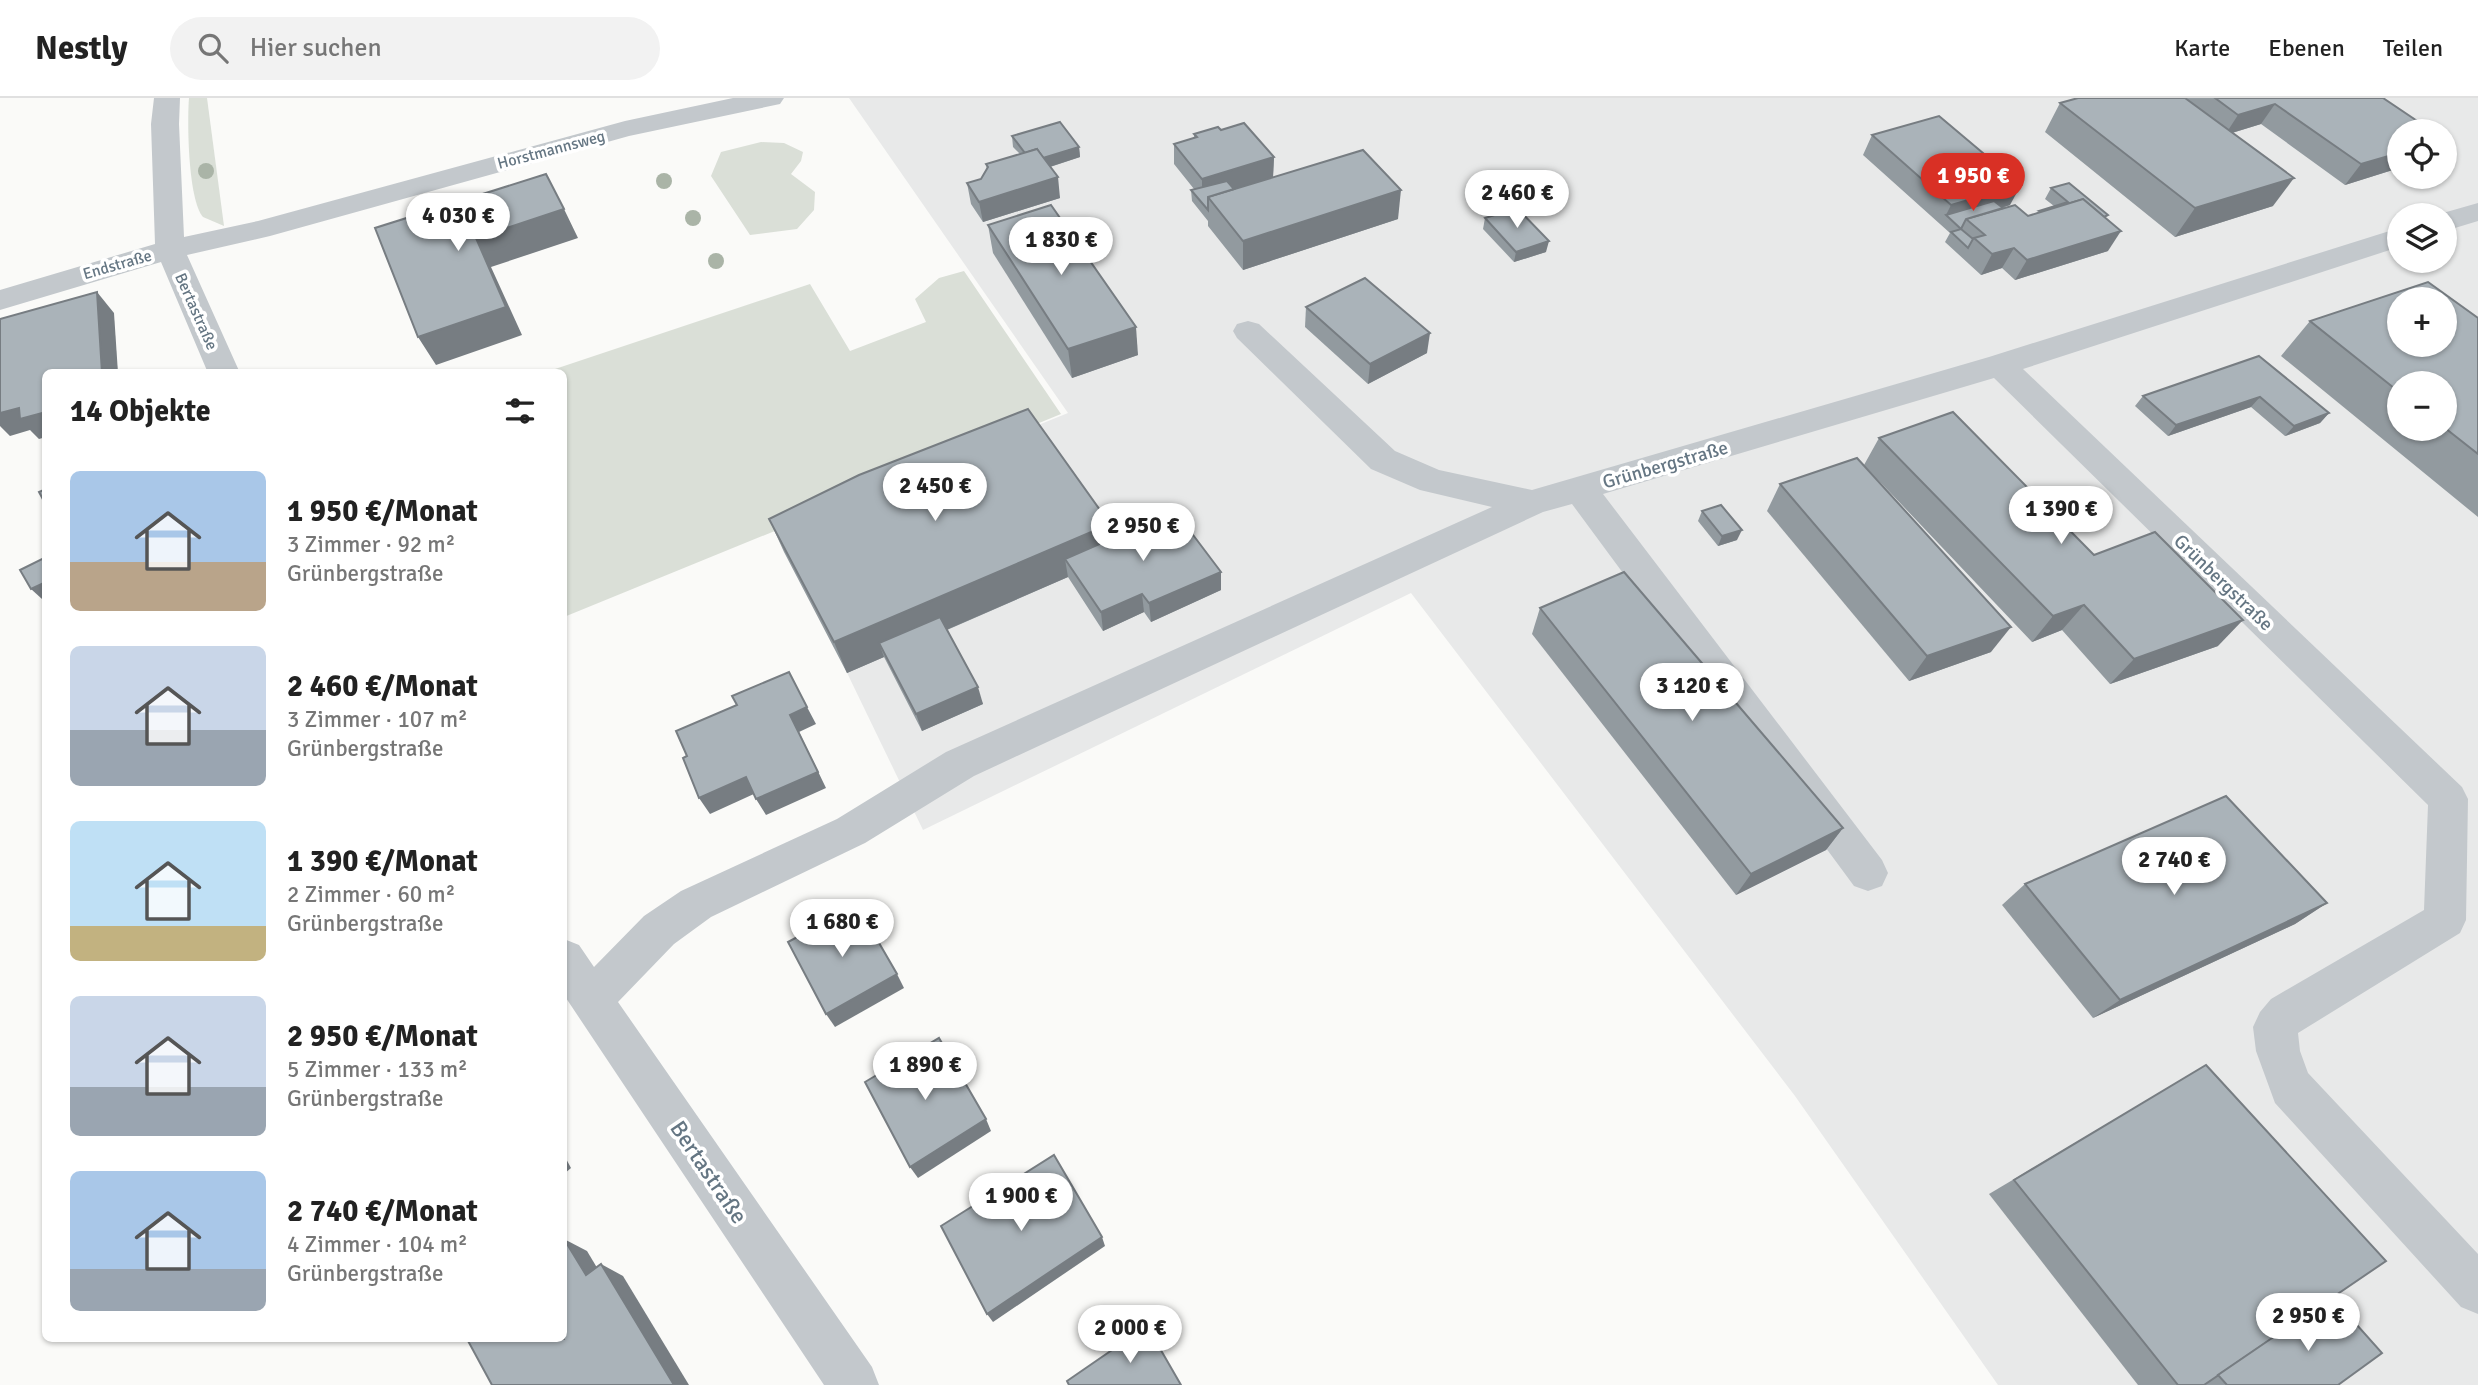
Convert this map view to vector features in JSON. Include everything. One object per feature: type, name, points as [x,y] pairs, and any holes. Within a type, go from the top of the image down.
[{"type":"street","name":"Endstraße","points":[[0,300],[170,249],[165,124],[167,98]]},
{"type":"street","name":"Horstmannsweg","points":[[170,249],[260,230],[625,129],[771,98]]},
{"type":"street","points":[[2457,218],[2478,212]]},
{"type":"street","name":"Grünbergstraße","points":[[591,1000],[659,930],[696,904],[851,831],[960,764],[1532,503],[2000,365],[2387,241]]},
{"type":"street","name":"Bertastraße","points":[[170,249],[222,369]]},
{"type":"street","points":[[1248,331],[1383,460],[1432,481],[1532,503]]},
{"type":"street","name":"Grünbergstraße","points":[[2000,365],[2448,799],[2445,920],[2286,1014],[2276,1027],[2278,1051],[2291,1087],[2478,1290]]},
{"type":"street","points":[[1580,489],[1868,873]]},
{"type":"street","name":"Bertastraße","points":[[567,964],[854,1385]]},
{"type":"shaded area","points":[[189,98],[207,98],[224,226],[203,217],[194,195],[189,142]]},
{"type":"shaded area","points":[[849,98],[2478,98],[2478,1385],[1998,1385],[1795,1096],[1411,593],[923,830],[778,530],[1068,413]]},
{"type":"shaded area","points":[[761,142],[784,143],[803,152],[801,161],[791,174],[815,192],[814,210],[797,229],[750,235],[711,176],[721,152]]},
{"type":"shaded area","points":[[964,271],[1061,414],[567,616],[567,369],[555,369],[810,284],[850,351],[926,322],[915,299],[939,278]]},
{"type":"building","points":[[2078,98],[2185,98],[2294,178],[2195,208],[2060,103]]},
{"type":"building","points":[[2215,98],[2383,98],[2414,119],[2387,119],[2387,156],[2361,164],[2275,104],[2238,115]]},
{"type":"building","points":[[1939,116],[2021,185],[1951,205],[1872,135]]},
{"type":"building","points":[[1060,122],[1079,147],[1043,158],[1037,149],[1025,153],[1012,136]]},
{"type":"building","points":[[1244,123],[1274,157],[1202,179],[1174,144],[1197,137],[1194,134]]},
{"type":"building","points":[[1037,149],[1058,177],[979,202],[967,183],[981,179],[988,167],[986,164]]},
{"type":"building","points":[[1363,150],[1401,190],[1243,241],[1208,197]]},
{"type":"building","points":[[546,174],[564,209],[476,238],[506,307],[418,337],[375,228]]},
{"type":"building","points":[[1227,181],[1234,189],[1208,197],[1208,210],[1191,190]]},
{"type":"building","points":[[2069,183],[2108,215],[2104,217],[2083,199],[2039,211],[2068,202],[2051,188]]},
{"type":"building","points":[[2083,199],[2121,231],[2027,260],[2014,248],[1992,254],[1974,238],[1985,235],[1966,219],[2015,205],[2028,216]]},
{"type":"building","points":[[1994,201],[2003,208],[1966,219],[1961,229],[1946,215]]},
{"type":"building","points":[[1051,205],[1136,327],[1068,349],[988,225]]},
{"type":"building","points":[[1517,208],[1549,241],[1516,252],[1485,218]]},
{"type":"building","points":[[1961,229],[1973,239],[1968,248],[1951,232]]},
{"type":"building","points":[[1365,278],[1430,333],[1370,364],[1306,307]]},
{"type":"building","points":[[2428,282],[2435,287],[2413,287]]},
{"type":"building","points":[[97,292],[102,369],[42,369],[42,413],[20,419],[19,408],[0,413],[0,319]]},
{"type":"building","points":[[2387,296],[2387,357],[2457,357],[2457,303],[2478,318],[2478,454],[2457,437],[2457,371],[2387,371],[2387,382],[2310,321]]},
{"type":"building","points":[[2259,356],[2329,413],[2294,426],[2260,397],[2176,425],[2143,396]]},
{"type":"building","points":[[1028,409],[1110,524],[834,642],[769,519],[859,475]]},
{"type":"building","points":[[1953,412],[2094,555],[2155,532],[2243,620],[2134,659],[2084,605],[2053,616],[1879,438]]},
{"type":"building","points":[[1857,458],[2011,627],[1927,656],[1780,484]]},
{"type":"building","points":[[1721,505],[1742,530],[1722,536],[1702,511]]},
{"type":"building","points":[[1175,511],[1221,572],[1149,603],[1142,594],[1101,612],[1065,559]]},
{"type":"building","points":[[42,559],[42,584],[31,589],[20,570]]},
{"type":"building","points":[[1624,572],[1843,828],[1751,874],[1540,608]]},
{"type":"building","points":[[940,617],[978,687],[916,714],[879,643]]},
{"type":"building","points":[[789,672],[807,707],[790,715],[818,772],[756,799],[746,777],[699,798],[683,758],[687,756],[676,731],[737,705],[732,696]]},
{"type":"building","points":[[2226,796],[2327,903],[2120,1000],[2025,884]]},
{"type":"building","points":[[857,905],[897,974],[826,1014],[788,942]]},
{"type":"building","points":[[939,1038],[986,1119],[910,1167],[865,1082]]},
{"type":"building","points":[[2206,1065],[2386,1261],[2204,1385],[2178,1385],[2014,1180]]},
{"type":"building","points":[[1054,1155],[1102,1237],[987,1314],[941,1226]]},
{"type":"building","points":[[567,1244],[586,1275],[601,1264],[674,1385],[492,1385],[469,1342],[567,1342]]},
{"type":"building","points":[[2332,1297],[2382,1353],[2338,1385],[2227,1385],[2218,1375]]},
{"type":"building","points":[[1147,1326],[1181,1385],[1069,1385],[1067,1381]]}]
